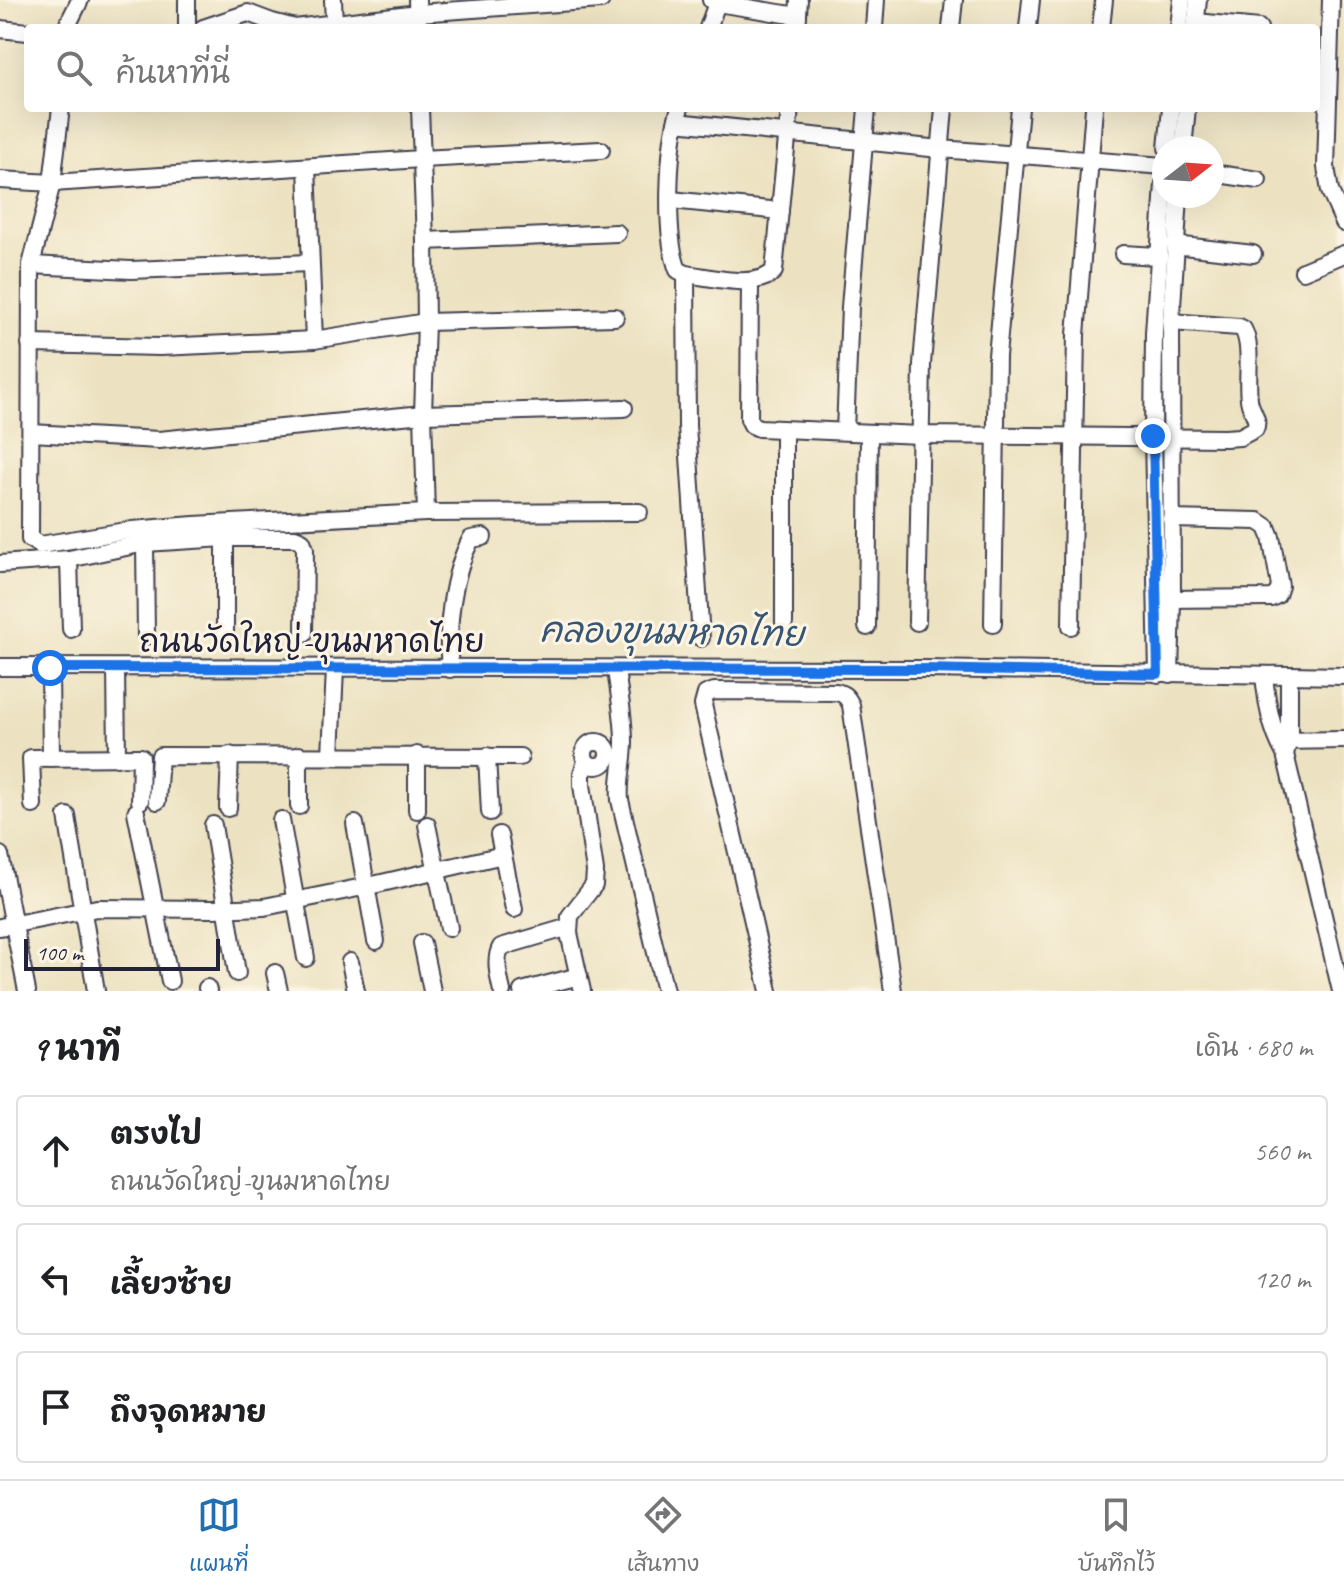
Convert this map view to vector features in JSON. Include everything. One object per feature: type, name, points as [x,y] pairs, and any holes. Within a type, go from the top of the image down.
[{"type":"street","points":[[67,24],[80,0]]},
{"type":"street","points":[[187,0],[187,24]]},
{"type":"street","points":[[333,0],[334,23]]},
{"type":"street","points":[[326,24],[601,0]]},
{"type":"street","points":[[874,24],[876,0]]},
{"type":"street","points":[[951,24],[954,0]]},
{"type":"street","points":[[1028,24],[1031,0]]},
{"type":"street","points":[[1101,24],[1104,0]]},
{"type":"street","points":[[1179,24],[1182,0]]},
{"type":"street","points":[[1195,24],[1198,0]]},
{"type":"street","points":[[1331,0],[1326,167],[1330,191],[1344,223]]},
{"type":"street","points":[[709,24],[714,2],[798,15]]},
{"type":"street","points":[[211,24],[245,6],[280,24]]},
{"type":"street","points":[[0,29],[24,32]]},
{"type":"street","points":[[61,112],[52,183],[31,265],[30,539],[40,545],[132,530],[426,513],[639,512]]},
{"type":"street","points":[[420,112],[425,241],[423,414],[426,513]]},
{"type":"street","points":[[790,112],[788,133],[774,271],[765,278],[750,282],[686,274],[678,270],[670,226],[672,151],[678,115],[788,133],[940,149],[1152,165]]},
{"type":"street","points":[[845,431],[850,307],[867,112]]},
{"type":"street","points":[[917,622],[922,364],[944,112]]},
{"type":"street","points":[[993,624],[997,356],[1020,112]]},
{"type":"street","points":[[1071,626],[1076,335],[1094,112]]},
{"type":"street","points":[[1168,136],[1171,112]]},
{"type":"street","points":[[1184,136],[1187,112]]},
{"type":"street","points":[[0,180],[52,183],[601,150]]},
{"type":"street","points":[[307,167],[314,340]]},
{"type":"street","points":[[1224,175],[1258,180]]},
{"type":"street","points":[[671,200],[780,211]]},
{"type":"street","points":[[1162,208],[1154,333],[1171,519],[1164,599]]},
{"type":"street","points":[[1164,670],[1162,436],[1178,208]]},
{"type":"street","points":[[425,241],[617,233]]},
{"type":"street","points":[[1175,245],[1253,254]]},
{"type":"street","points":[[1123,254],[1158,256]]},
{"type":"street","points":[[1303,271],[1344,254]]},
{"type":"street","points":[[31,265],[131,270],[310,263]]},
{"type":"street","points":[[686,274],[687,426],[701,638]]},
{"type":"street","points":[[750,282],[749,419],[755,427],[784,430],[920,435],[1240,437],[1255,429],[1258,425],[1249,401],[1247,341],[1243,329],[1171,322]]},
{"type":"street","points":[[30,344],[160,347],[314,340],[426,322],[615,317]]},
{"type":"street","points":[[31,433],[159,440],[423,414],[624,408]]},
{"type":"street","points":[[784,430],[784,623]]},
{"type":"street","points":[[867,627],[869,433]]},
{"type":"street","points":[[1164,599],[1271,598],[1277,595],[1280,586],[1271,537],[1263,523],[1171,519]]},
{"type":"street","points":[[450,665],[449,617],[455,586],[471,539],[483,537]]},
{"type":"street","points":[[225,538],[225,633]]},
{"type":"street","points":[[0,564],[69,559],[145,543],[295,538],[302,541],[305,549],[304,634]]},
{"type":"street","points":[[145,543],[146,636]]},
{"type":"street","points":[[69,559],[71,629]]},
{"type":"street","name":"ถนนวัดใหญ่-ขุนมหาดไทย","points":[[0,667],[335,669],[450,665],[616,670],[1164,670],[1264,676],[1344,676]]},
{"type":"street","points":[[50,668],[51,758]]},
{"type":"street","points":[[116,668],[117,758]]},
{"type":"street","points":[[331,755],[335,669]]},
{"type":"street","points":[[616,670],[616,749],[620,800],[665,991]]},
{"type":"street","points":[[1264,676],[1267,705],[1284,745],[1341,991]]},
{"type":"street","points":[[1284,745],[1289,676]]},
{"type":"street","points":[[769,991],[703,705],[706,694],[714,691],[836,692],[848,699],[893,991]]},
{"type":"street","points":[[1284,745],[1344,740]]},
{"type":"street","points":[[522,991],[580,984],[569,933],[570,916],[594,885],[595,871],[582,785],[585,750],[591,744],[599,743],[616,749]]},
{"type":"street","points":[[228,808],[230,755]]},
{"type":"street","points":[[299,755],[299,806]]},
{"type":"street","points":[[417,755],[417,810]]},
{"type":"street","points":[[145,805],[160,756],[520,757]]},
{"type":"street","points":[[487,756],[490,812]]},
{"type":"street","points":[[33,805],[31,758],[141,757],[155,909],[170,981]]},
{"type":"street","points":[[67,816],[96,991]]},
{"type":"street","points":[[281,820],[306,958]]},
{"type":"street","points":[[355,824],[376,941]]},
{"type":"street","points":[[213,825],[237,973]]},
{"type":"street","points":[[427,825],[449,928]]},
{"type":"street","points":[[499,835],[514,909]]},
{"type":"street","points":[[0,855],[7,926],[27,991]]},
{"type":"street","points":[[7,926],[97,908],[264,907],[503,855]]},
{"type":"street","points":[[498,990],[498,951],[501,947],[569,927]]},
{"type":"street","points":[[422,943],[432,991]]},
{"type":"street","points":[[350,962],[356,991]]},
{"type":"street","points":[[275,973],[279,991]]},
{"type":"route","points":[[50,668],[926,669],[1158,674],[1153,436]]},
{"type":"water label","name":"คลองขุนมหาดไทย","points":[[672,632]]}]
